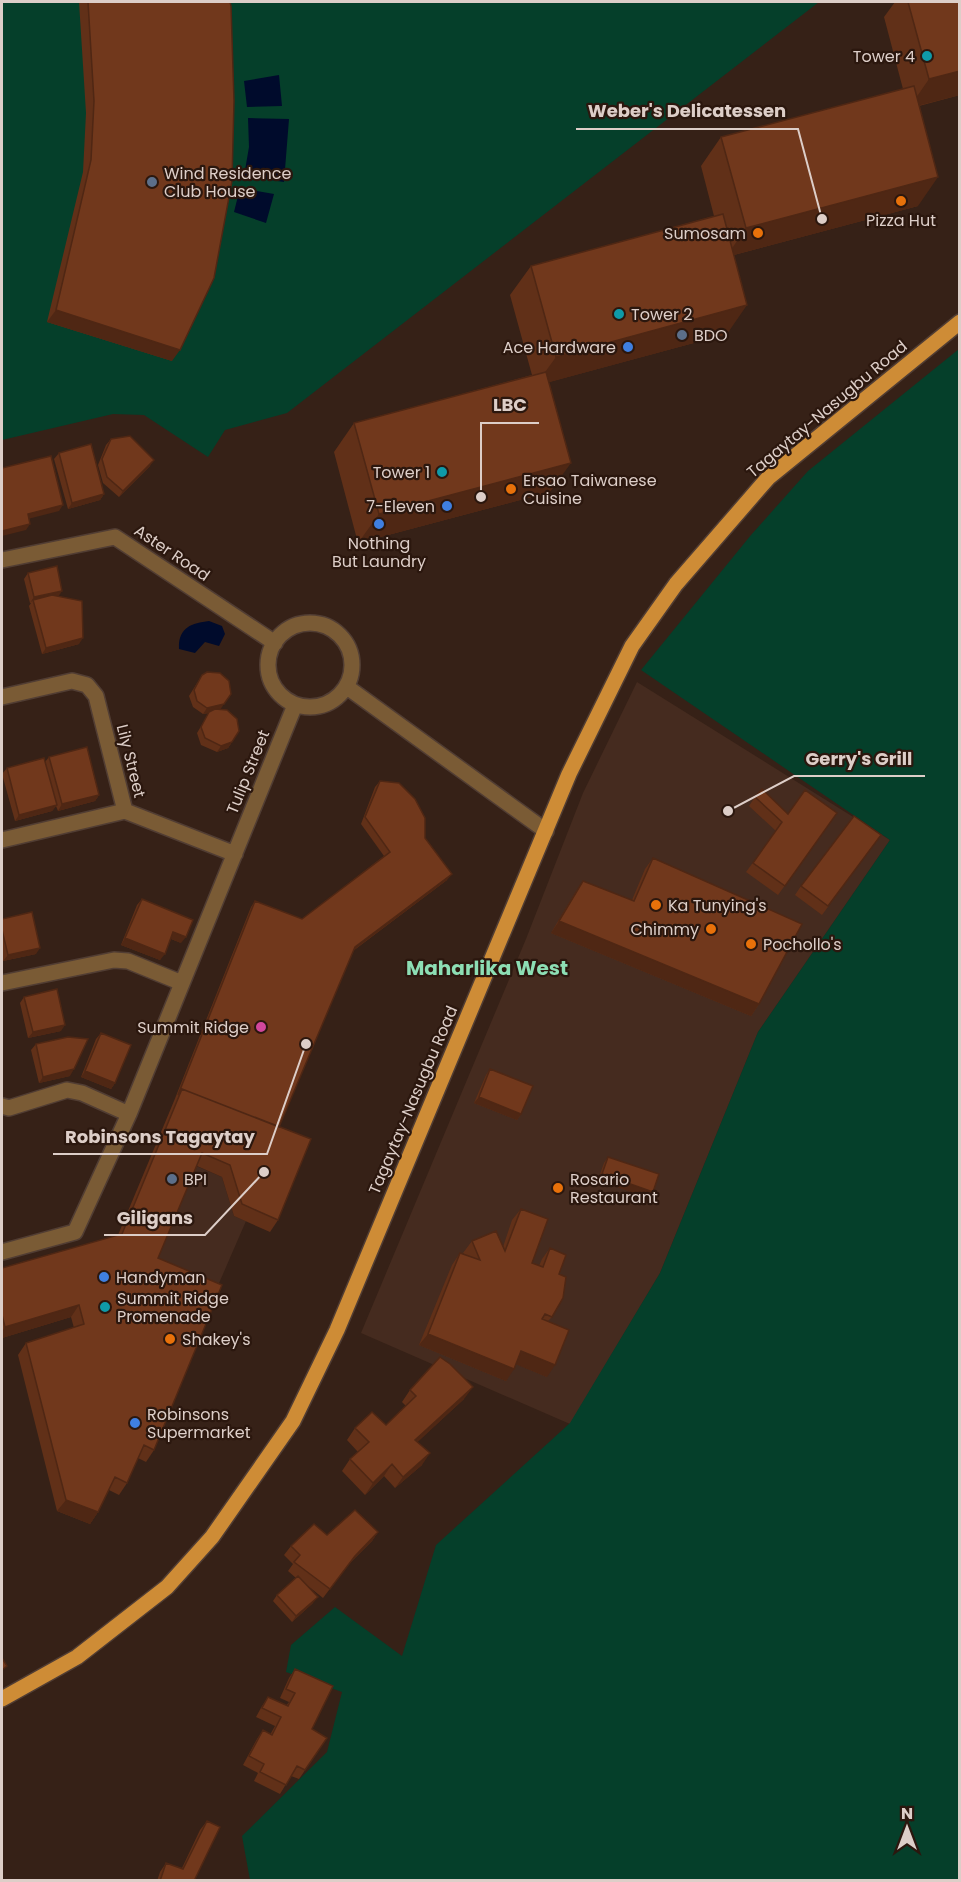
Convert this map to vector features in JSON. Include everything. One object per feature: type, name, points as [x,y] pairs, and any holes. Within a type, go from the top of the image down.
[{"type":"main road","name":"Tagaytay-Nasugbu Road","points":[[2,1699],[77,1657],[167,1587],[213,1537],[287,1430],[337,1329],[590,726],[632,646],[676,584],[768,478],[960,322]]},
{"type":"street","name":"Aster Road","points":[[2,560],[115,537],[274,643]]},
{"type":"street","points":[[312,623],[326,626],[339,633],[348,645],[352,659],[352,674],[347,687],[337,698],[324,705],[310,707],[295,705],[280,694],[270,679],[268,667],[274,643],[284,632],[297,625],[312,623]]},
{"type":"street","name":"Lily Street","points":[[2,697],[72,681],[87,686],[96,696],[125,811],[2,840]]},
{"type":"street","points":[[347,687],[546,831]]},
{"type":"street","name":"Tulip Street","points":[[2,1252],[75,1232],[129,1114],[295,705]]},
{"type":"street","points":[[125,811],[235,854]]},
{"type":"street","points":[[2,983],[114,960],[128,961],[182,983]]},
{"type":"street","points":[[2,1106],[9,1108],[67,1090],[82,1093],[129,1114]]},
{"type":"shaded area","name":"Rosario Restaurant","points":[[637,682],[890,840],[758,1032],[660,1273],[570,1424],[361,1333],[526,939],[583,793]]},
{"type":"shaded area","points":[[194,1165],[222,1177],[234,1216],[246,1221],[213,1297],[150,1270]]},
{"type":"green space","points":[[2,2],[819,2],[287,413],[225,430],[208,457],[144,415],[113,414],[2,440]]},
{"type":"green space","points":[[959,349],[959,1880],[250,1880],[242,1836],[327,1752],[342,1692],[286,1672],[291,1645],[335,1607],[402,1656],[436,1545],[570,1423],[660,1273],[758,1032],[890,840],[641,670],[751,535],[808,471]]},
{"type":"water","points":[[279,75],[282,106],[247,107],[244,81]]},
{"type":"water","points":[[248,118],[289,119],[284,182],[244,176],[249,147]]},
{"type":"water","points":[[240,188],[274,194],[266,223],[234,212]]},
{"type":"water","points":[[209,621],[222,626],[225,634],[219,646],[205,642],[195,653],[179,649],[183,631],[191,625]]},
{"type":"building","name":"Wind Residence Club House","points":[[88,2],[230,2],[234,101],[232,181],[214,278],[180,350],[56,310],[91,160],[94,101]]},
{"type":"building","points":[[908,2],[960,2],[960,71],[929,79]]},
{"type":"building","points":[[914,86],[938,177],[746,228],[721,137]]},
{"type":"building","name":"Tower 2","points":[[723,214],[747,305],[556,357],[531,266]]},
{"type":"building","name":"Tower 1","points":[[546,372],[571,463],[379,514],[354,423]]},
{"type":"building","points":[[130,436],[154,460],[123,491],[107,477],[102,459],[111,439]]},
{"type":"building","points":[[91,444],[104,494],[72,503],[59,453]]},
{"type":"building","points":[[51,456],[63,505],[28,514],[30,524],[2,531],[2,468]]},
{"type":"building","points":[[57,566],[62,591],[34,597],[28,573]]},
{"type":"building","points":[[52,595],[82,601],[83,638],[46,648],[33,600]]},
{"type":"building","points":[[207,672],[220,673],[229,681],[231,694],[224,704],[207,708],[197,701],[194,690],[202,675]]},
{"type":"building","points":[[215,709],[227,710],[237,719],[239,731],[232,742],[221,746],[205,738],[201,727],[209,712]]},
{"type":"building","points":[[87,747],[99,795],[62,804],[49,757]]},
{"type":"building","points":[[44,758],[57,805],[19,815],[7,768]]},
{"type":"building","name":"Summit Ridge","points":[[380,781],[399,783],[415,799],[425,818],[425,838],[452,874],[355,947],[279,1127],[182,1089],[178,1095],[255,901],[302,919],[390,852],[365,817]]},
{"type":"building","points":[[762,789],[788,814],[805,790],[837,813],[785,886],[753,863],[782,822],[755,797]]},
{"type":"building","points":[[854,816],[881,835],[828,906],[801,886]]},
{"type":"building","points":[[653,858],[802,924],[759,1004],[559,921],[583,881],[634,901]]},
{"type":"building","points":[[142,899],[193,920],[186,937],[173,932],[165,954],[125,938]]},
{"type":"building","points":[[32,912],[40,948],[8,955],[2,930],[2,919]]},
{"type":"building","points":[[57,989],[65,1025],[33,1032],[24,997]]},
{"type":"building","points":[[101,1033],[131,1045],[115,1083],[85,1071]]},
{"type":"building","points":[[68,1037],[88,1039],[74,1069],[43,1077],[36,1044]]},
{"type":"building","points":[[490,1069],[533,1086],[521,1114],[479,1097]]},
{"type":"building","name":"Summit Ridge Promenade","points":[[182,1089],[311,1139],[278,1220],[242,1204],[230,1165],[202,1153],[158,1258],[222,1285],[154,1450],[144,1445],[127,1483],[115,1477],[98,1512],[66,1500],[26,1343],[84,1324],[79,1305],[5,1327],[2,1315],[2,1268],[122,1234]]},
{"type":"building","points":[[608,1157],[659,1174],[653,1192],[602,1174]]},
{"type":"building","points":[[521,1209],[548,1219],[532,1263],[543,1267],[550,1248],[566,1255],[559,1274],[566,1277],[563,1298],[552,1317],[545,1314],[542,1319],[569,1330],[555,1365],[521,1351],[514,1369],[428,1334],[460,1253],[480,1260],[472,1241],[496,1231],[505,1251]]},
{"type":"building","points":[[440,1357],[473,1387],[415,1440],[430,1453],[403,1477],[392,1464],[373,1483],[350,1459],[369,1442],[355,1428],[372,1412],[386,1425],[416,1396],[410,1390]]},
{"type":"building","points":[[355,1510],[378,1532],[355,1556],[330,1589],[294,1562],[300,1555],[291,1546],[314,1524],[327,1535]]},
{"type":"building","points":[[298,1576],[318,1597],[296,1616],[277,1595]]},
{"type":"building","points":[[2,1658],[7,1666],[2,1670]]},
{"type":"building","points":[[295,1669],[333,1686],[312,1729],[327,1738],[305,1770],[297,1766],[286,1785],[260,1772],[264,1764],[249,1756],[263,1730],[272,1735],[281,1717],[262,1708],[268,1697],[288,1706],[295,1693],[286,1689]]},
{"type":"building","points":[[207,1821],[220,1827],[195,1879],[198,1881],[160,1881],[166,1863],[183,1869]]},
{"type":"place","name":"Tower 4","points":[[927,56]]},
{"type":"place","name":"Wind Residence Club House","points":[[152,182]]},
{"type":"place","name":"Pizza Hut","points":[[901,201]]},
{"type":"place","name":"Weber's Delicatessen","points":[[822,219]]},
{"type":"place","name":"Sumosam","points":[[758,233]]},
{"type":"place","name":"Tower 2","points":[[619,314]]},
{"type":"place","name":"BDO","points":[[682,335]]},
{"type":"place","name":"Ace Hardware","points":[[628,347]]},
{"type":"place","name":"Tower 1","points":[[442,472]]},
{"type":"place","name":"Ersao Taiwanese Cuisine","points":[[511,489]]},
{"type":"place","name":"LBC","points":[[481,497]]},
{"type":"place","name":"7-Eleven","points":[[447,506]]},
{"type":"place","name":"Nothing But Laundry","points":[[379,524]]},
{"type":"place","name":"Gerry's Grill","points":[[728,811]]},
{"type":"place","name":"Ka Tunying's","points":[[656,905]]},
{"type":"place","name":"Chimmy","points":[[711,929]]},
{"type":"place","name":"Pochollo's","points":[[751,944]]},
{"type":"place","name":"Summit Ridge","points":[[261,1027]]},
{"type":"place","name":"Robinsons Tagaytay","points":[[306,1044]]},
{"type":"place","name":"Giligans","points":[[264,1172]]},
{"type":"place","name":"BPI","points":[[172,1179]]},
{"type":"place","name":"Rosario Restaurant","points":[[558,1188]]},
{"type":"place","name":"Handyman","points":[[104,1277]]},
{"type":"place","name":"Summit Ridge Promenade","points":[[105,1307]]},
{"type":"place","name":"Shakey's","points":[[170,1339]]},
{"type":"place","name":"Robinsons Supermarket","points":[[135,1423]]},
{"type":"district","name":"Maharlika West","points":[[487,968]]}]
